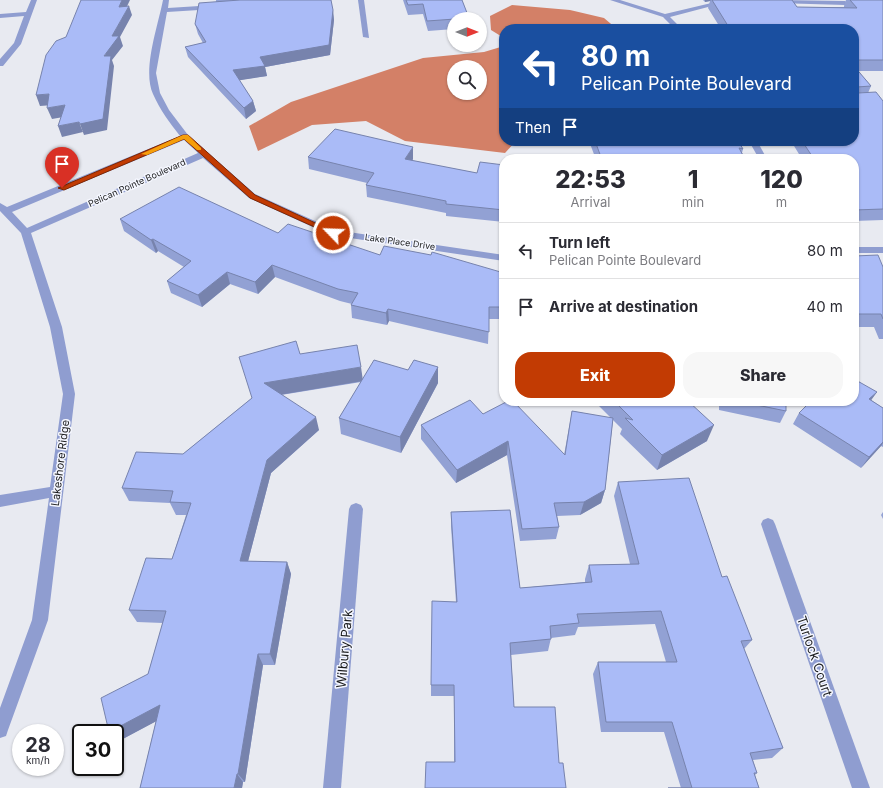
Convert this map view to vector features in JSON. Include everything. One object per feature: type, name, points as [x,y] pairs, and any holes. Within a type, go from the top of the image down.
[{"type":"street","points":[[0,64],[17,44],[30,14],[34,0]]},
{"type":"street","name":"Lake Place Drive","points":[[166,0],[152,73],[156,93],[165,110],[185,137],[252,196],[333,233],[499,257]]},
{"type":"street","points":[[361,0],[367,37]]},
{"type":"street","points":[[613,0],[665,16],[674,24]]},
{"type":"street","points":[[665,16],[719,2],[735,2]]},
{"type":"street","points":[[774,2],[845,3]]},
{"type":"street","points":[[165,10],[220,6]]},
{"type":"street","points":[[0,16],[30,14]]},
{"type":"street","points":[[3,208],[185,137]]},
{"type":"street","name":"Pelican Pointe Boulevard","points":[[26,232],[204,154]]},
{"type":"street","name":"Lakeshore Ridge","points":[[0,730],[40,620],[69,394],[56,326],[26,232],[3,208]]},
{"type":"street","points":[[859,250],[883,250]]},
{"type":"street","points":[[0,501],[57,491]]},
{"type":"street","name":"Wilbury Park","points":[[332,788],[356,509]]},
{"type":"street","name":"Turlock Court","points":[[768,524],[861,788]]},
{"type":"shaded area","points":[[512,5],[570,10],[604,18],[611,24],[499,24],[499,35],[491,30],[490,16]]},
{"type":"shaded area","points":[[499,48],[499,146],[511,146],[505,153],[405,141],[366,121],[312,125],[258,151],[249,126],[291,102],[423,58],[487,52]]},
{"type":"building","points":[[81,0],[122,0],[119,7],[129,6],[112,36],[119,36],[104,56],[111,56],[103,119],[80,124],[79,122],[58,126],[65,105],[47,108],[49,94],[36,95],[46,55],[56,41],[66,37]]},
{"type":"building","points":[[240,0],[331,0],[333,10],[329,45],[260,57],[265,66],[233,70],[253,101],[244,108],[185,47],[206,42],[195,24],[199,3]]},
{"type":"building","points":[[406,0],[462,0],[467,12],[447,12],[447,20],[427,21],[423,4],[408,5]]},
{"type":"building","points":[[712,0],[792,0],[797,7],[857,8],[850,0],[883,0],[883,60],[859,60],[859,24],[727,24]]},
{"type":"building","points":[[859,72],[871,86],[859,87]]},
{"type":"building","points":[[876,92],[883,101],[883,209],[859,210],[859,154],[811,154],[805,146],[859,146],[859,93]]},
{"type":"building","points":[[335,129],[413,147],[405,159],[477,173],[480,162],[499,164],[499,209],[446,204],[446,201],[366,185],[374,173],[308,157]]},
{"type":"building","points":[[597,146],[741,146],[743,149],[739,148],[742,154],[600,154]]},
{"type":"building","points":[[179,187],[278,233],[288,224],[380,255],[384,246],[431,255],[432,252],[499,272],[499,307],[489,307],[489,332],[388,309],[386,313],[351,305],[358,293],[338,289],[272,265],[255,282],[227,272],[198,295],[167,281],[191,261],[153,239],[151,240],[120,219]]},
{"type":"building","points":[[878,255],[883,267],[883,319],[881,314],[859,314],[859,256]]},
{"type":"building","points":[[296,341],[300,354],[357,345],[361,367],[264,383],[316,417],[267,460],[240,561],[287,562],[270,654],[258,654],[238,774],[234,788],[140,788],[160,705],[124,724],[107,724],[101,698],[148,674],[166,611],[129,610],[146,558],[172,559],[191,503],[170,502],[173,491],[122,488],[136,452],[183,454],[252,398],[239,357]]},
{"type":"building","points":[[374,360],[408,370],[414,360],[438,367],[400,437],[339,418]]},
{"type":"building","points":[[859,382],[877,392],[869,399],[883,408],[883,442],[869,457],[799,413],[806,406],[859,406]]},
{"type":"building","points":[[470,400],[483,414],[499,406],[518,406],[565,455],[572,411],[613,418],[605,490],[584,502],[554,503],[559,527],[522,529],[508,441],[457,470],[421,425]]},
{"type":"building","points":[[619,406],[693,406],[714,425],[662,455],[625,418],[633,420]]},
{"type":"building","points":[[762,406],[786,406],[786,411]]},
{"type":"building","points":[[689,478],[722,577],[727,576],[752,640],[741,641],[783,748],[750,753],[757,773],[754,773],[759,788],[692,788],[672,722],[606,722],[598,662],[677,662],[661,611],[577,614],[579,623],[550,626],[551,639],[510,643],[514,707],[555,707],[559,763],[563,763],[566,788],[425,788],[426,762],[455,762],[454,685],[431,685],[432,601],[457,602],[451,512],[510,510],[520,588],[592,582],[589,565],[639,564],[618,482]]},
{"type":"slow traffic","points":[[145,154],[185,137],[199,149]]},
{"type":"route","points":[[62,188],[185,137],[252,196],[333,233]]}]
